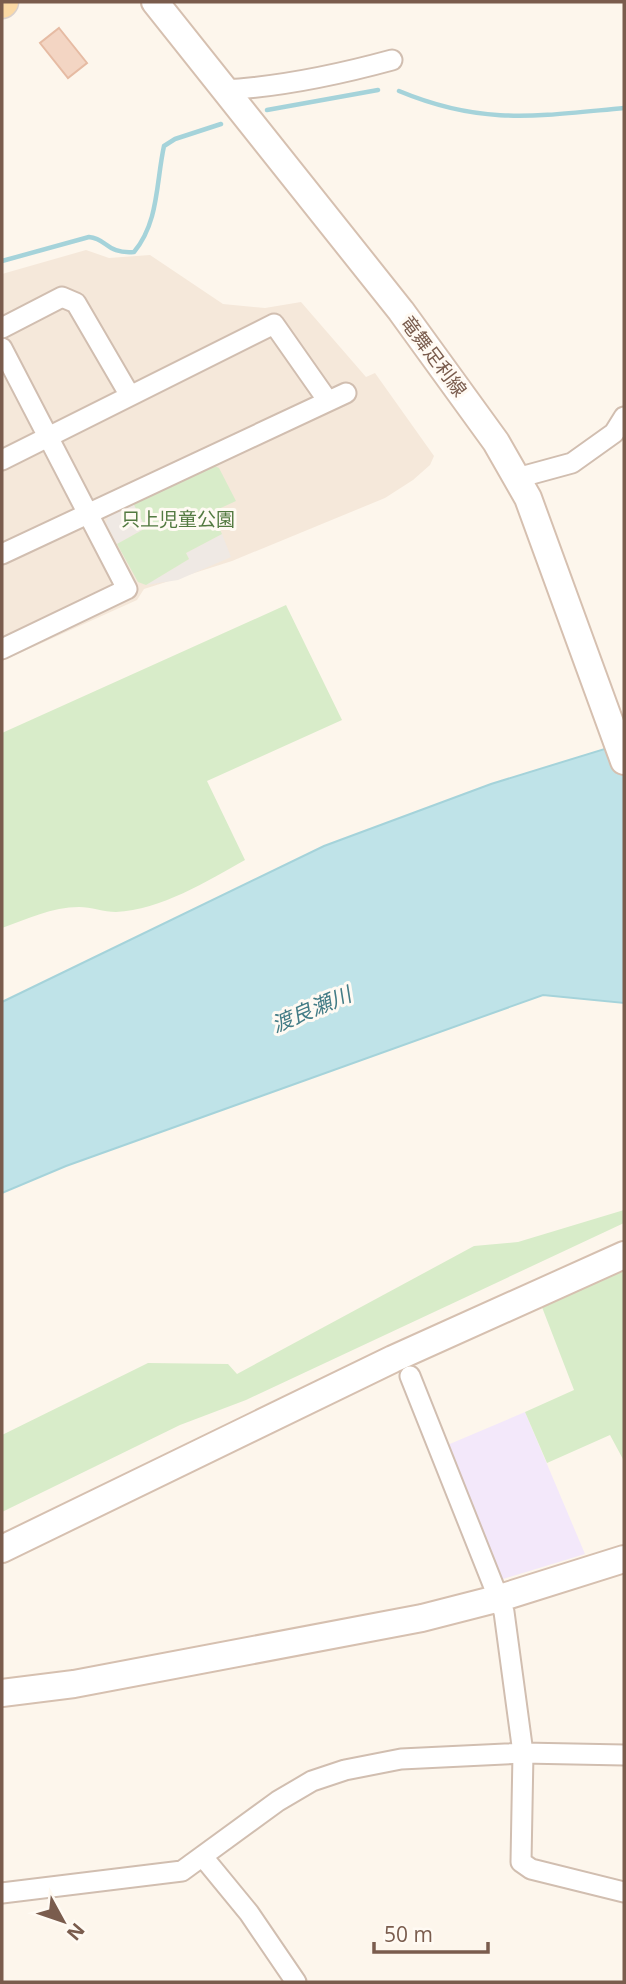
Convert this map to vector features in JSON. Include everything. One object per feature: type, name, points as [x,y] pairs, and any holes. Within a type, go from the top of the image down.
[{"type":"street","name":"竜舞足利線","points":[[155,2],[313,199],[465,396],[523,488],[624,761]]},
{"type":"street","points":[[223,90],[249,90],[392,60]]},
{"type":"street","points":[[2,328],[62,297],[70,298],[76,303],[129,394]]},
{"type":"street","points":[[2,460],[50,438],[129,394],[274,324],[328,401]]},
{"type":"street","points":[[2,348],[8,369],[50,438],[127,589],[2,649]]},
{"type":"street","points":[[2,554],[346,393]]},
{"type":"street","points":[[523,488],[572,463],[614,433],[624,417]]},
{"type":"street","points":[[2,1549],[393,1359],[624,1255]]},
{"type":"street","points":[[410,1376],[500,1598],[520,1716],[523,1753],[521,1862],[531,1869],[624,1892]]},
{"type":"street","points":[[2,1693],[115,1676],[422,1618],[500,1598],[624,1559]]},
{"type":"street","points":[[2,1893],[182,1871],[278,1801],[312,1781],[345,1770],[401,1759],[523,1753],[624,1755]]},
{"type":"street","points":[[204,1857],[249,1913],[296,1982]]},
{"type":"shaded area","points":[[86,250],[109,258],[150,255],[223,304],[265,308],[301,302],[366,377],[375,373],[434,456],[430,465],[413,480],[385,498],[232,561],[144,589],[137,600],[2,661],[2,274]]},
{"type":"shaded area","points":[[132,501],[146,528],[117,544],[106,523],[109,513]]},
{"type":"shaded area","points":[[222,534],[231,557],[178,580],[146,585],[189,559],[186,553]]},
{"type":"shaded area","points":[[525,1412],[585,1554],[503,1579],[445,1446]]},
{"type":"green space","name":"只上児童公園","points":[[210,464],[219,468],[236,501],[212,512],[222,534],[186,553],[189,559],[146,585],[138,582],[117,544],[146,528],[132,501]]},
{"type":"green space","points":[[286,605],[342,720],[207,781],[245,860],[183,893],[150,906],[116,912],[84,907],[59,909],[2,928],[2,733]]},
{"type":"green space","points":[[624,1210],[624,1223],[246,1400],[180,1425],[2,1512],[2,1435],[148,1363],[228,1364],[237,1374],[474,1246],[518,1242]]},
{"type":"green space","points":[[624,1263],[624,1461],[610,1435],[547,1463],[525,1412],[574,1390],[540,1302]]},
{"type":"water","name":"渡良瀬川","points":[[624,743],[624,1003],[543,995],[66,1166],[2,1193],[2,1002],[324,846],[491,784]]},
{"type":"building","points":[[59,28],[87,63],[68,78],[40,43]]},
{"type":"waterway","points":[[267,110],[378,90]]},
{"type":"waterway","points":[[399,91],[457,110],[510,116],[624,108]]},
{"type":"waterway","points":[[2,261],[89,237],[100,240],[112,249],[134,252],[152,215],[164,146],[175,139],[221,124]]}]
